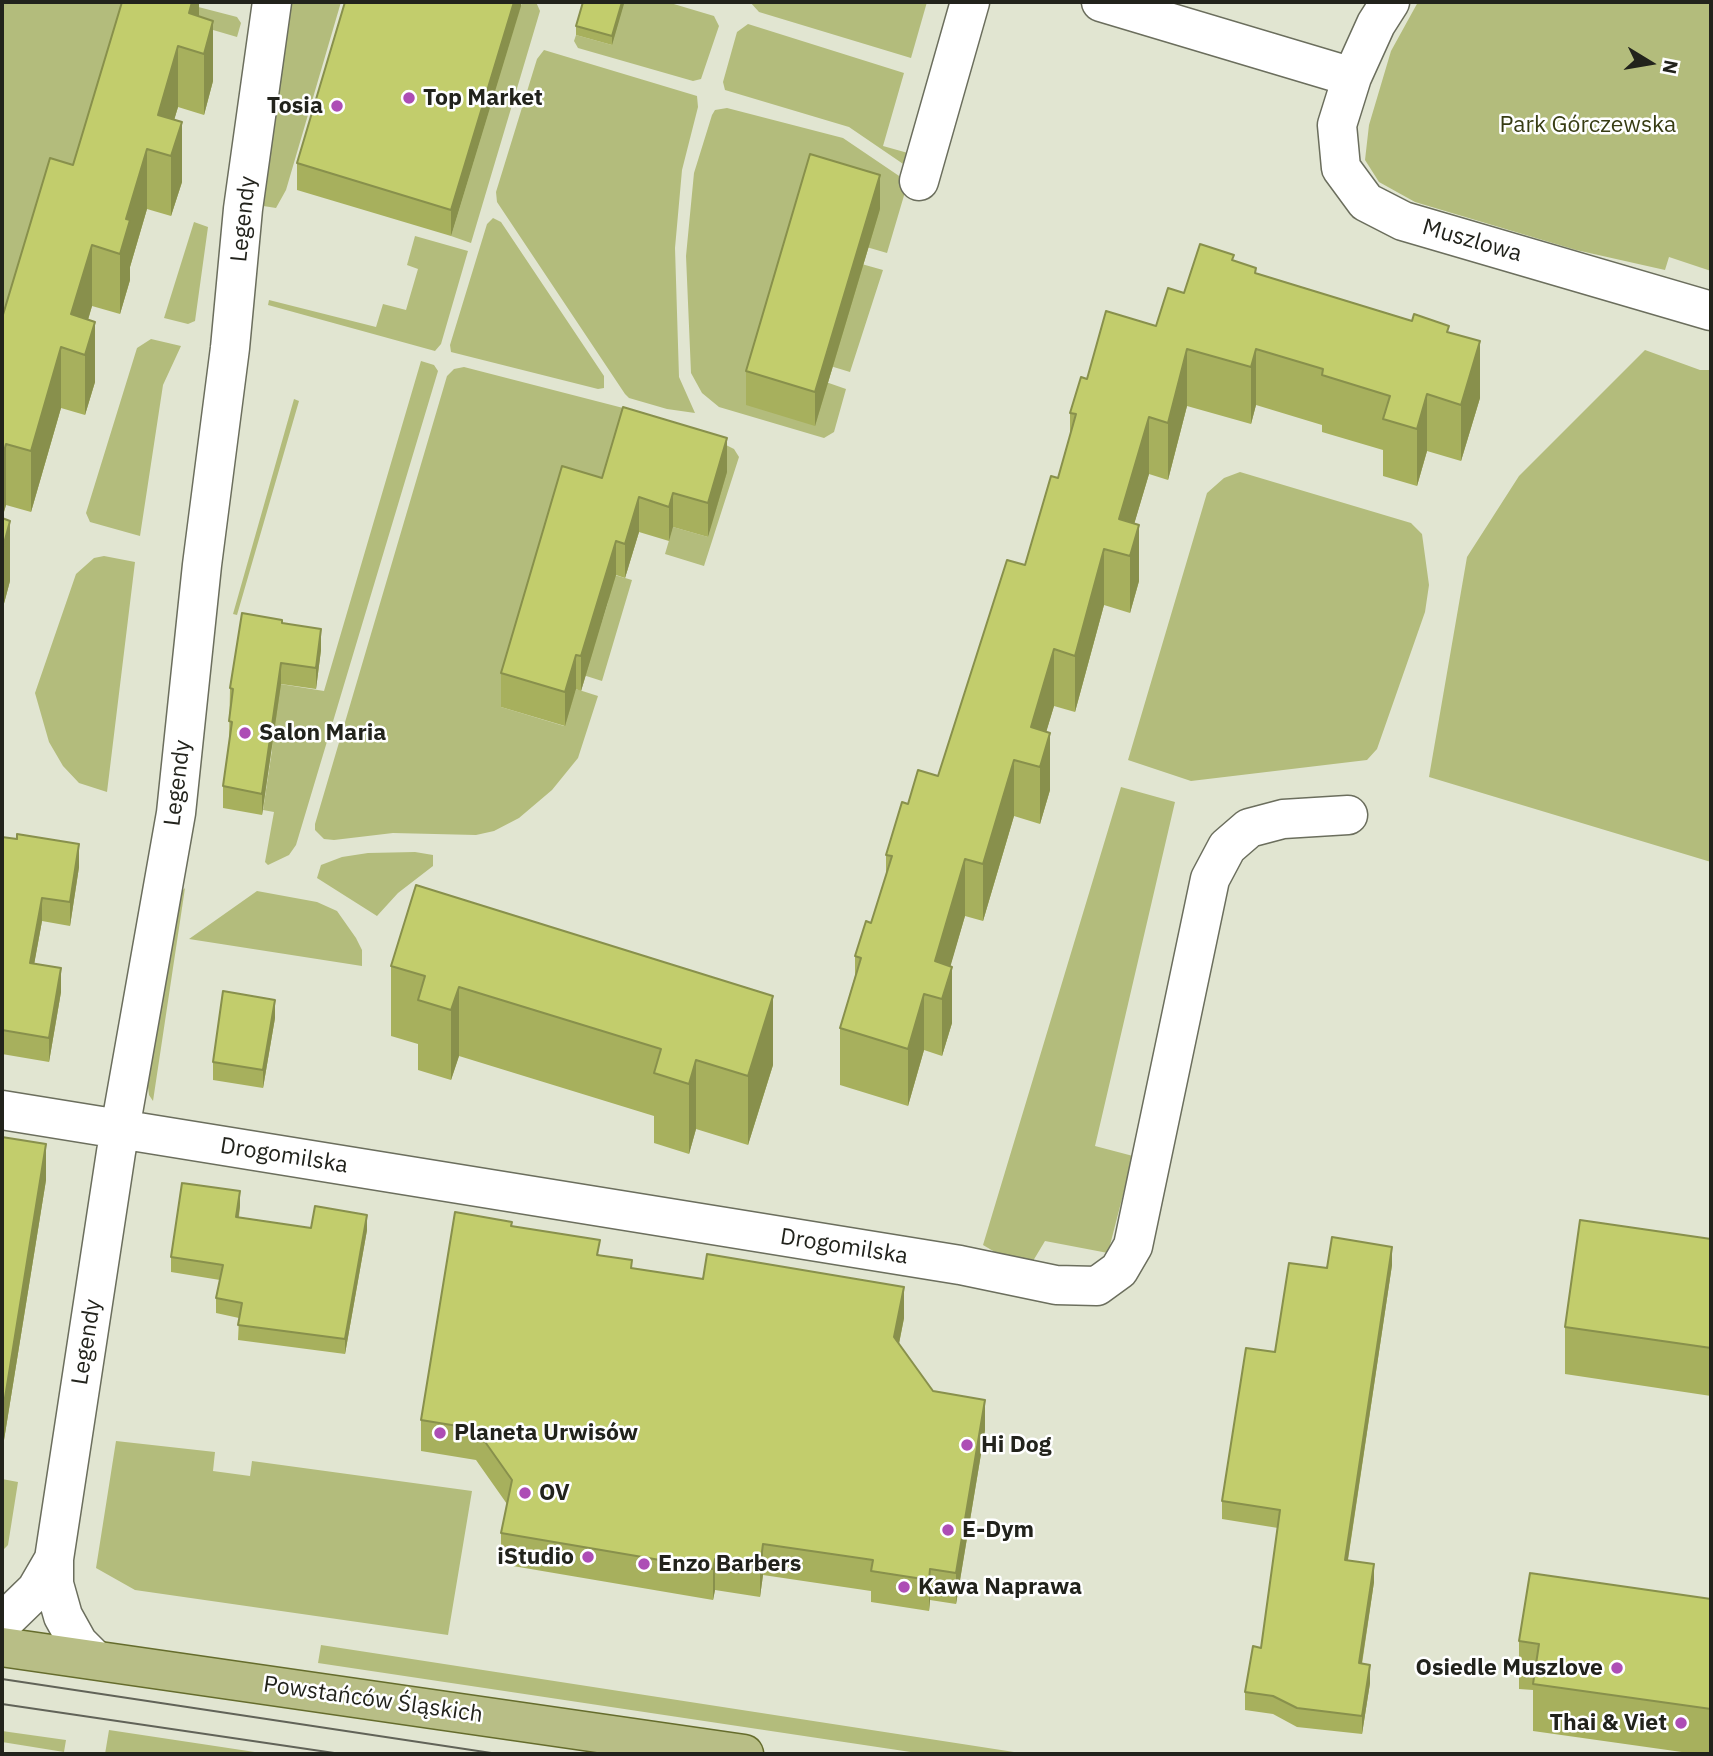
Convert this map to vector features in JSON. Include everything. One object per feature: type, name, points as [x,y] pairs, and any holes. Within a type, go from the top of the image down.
[{"type":"main road","name":"Powstańców Śląskich","points":[[2,1647],[744,1754]]},
{"type":"street","name":"Legendy","points":[[94,1659],[78,1643],[56,1599],[54,1559],[120,1129],[176,813],[202,565],[230,348],[243,209],[272,2]]},
{"type":"street","points":[[919,181],[970,2]]},
{"type":"street","points":[[1101,2],[1352,76]]},
{"type":"street","name":"Muszlowa","points":[[1390,2],[1376,24],[1352,76],[1337,125],[1341,168],[1366,202],[1403,221],[1711,311]]},
{"type":"street","name":"Drogomilska","points":[[2,1110],[960,1265],[1056,1285],[1097,1286],[1119,1270],[1133,1246],[1210,879],[1227,847],[1249,828],[1283,819],[1348,815]]},
{"type":"street","name":"Legendy","points":[[2,1623],[36,1590],[47,1576],[54,1559]]},
{"type":"green space","points":[[2,2],[179,2],[237,17],[241,23],[237,37],[138,8],[2,379]]},
{"type":"green space","points":[[287,2],[341,2],[286,190],[276,208],[257,205]]},
{"type":"green space","points":[[522,2],[536,2],[540,11],[471,243],[451,236]]},
{"type":"green space","points":[[615,2],[667,2],[714,16],[719,26],[701,79],[693,81],[578,48],[574,41],[576,35],[612,45]]},
{"type":"green space","points":[[750,2],[927,2],[911,58],[759,12]]},
{"type":"green space","name":"Park Górczewska","points":[[1418,2],[1711,2],[1711,271],[1669,257],[1665,270],[1576,250],[1415,202],[1379,182],[1365,160],[1369,125],[1391,51]]},
{"type":"green space","points":[[748,24],[904,73],[883,146],[915,155],[912,170],[849,127],[725,90],[723,82],[737,32]]},
{"type":"green space","points":[[544,50],[697,96],[698,107],[682,170],[675,248],[679,377],[695,413],[667,409],[629,398],[625,394],[497,202],[496,192],[537,59]]},
{"type":"green space","points":[[727,108],[843,138],[908,182],[887,253],[863,246],[823,381],[846,389],[834,432],[824,438],[719,407],[702,393],[691,373],[686,256],[694,173],[712,115],[715,110]]},
{"type":"green space","points":[[493,218],[501,222],[604,376],[604,388],[598,389],[451,352],[450,345],[487,224]]},
{"type":"green space","points":[[194,222],[208,227],[195,321],[188,324],[164,318]]},
{"type":"green space","points":[[415,236],[468,251],[441,344],[435,351],[268,305],[269,300],[376,327],[383,304],[406,310],[418,269],[407,265]]},
{"type":"green space","points":[[858,263],[883,270],[850,372],[827,365]]},
{"type":"green space","points":[[151,339],[181,346],[163,385],[140,536],[90,522],[86,513],[137,348]]},
{"type":"green space","points":[[1645,350],[1700,370],[1711,370],[1711,862],[1429,777],[1467,557],[1519,476]]},
{"type":"green space","points":[[421,361],[434,365],[438,371],[296,845],[289,855],[268,865],[265,862],[274,812],[263,810],[272,750],[274,683],[324,691]]},
{"type":"green space","points":[[464,367],[627,409],[702,433],[734,449],[739,457],[704,566],[665,554],[673,527],[708,537],[726,472],[623,442],[501,707],[564,726],[576,689],[598,696],[578,758],[552,790],[519,818],[494,831],[476,835],[393,833],[324,839],[315,830],[315,824],[447,376],[454,369]]},
{"type":"green space","points":[[294,399],[299,401],[237,615],[233,614]]},
{"type":"green space","points":[[1240,472],[1411,523],[1422,534],[1429,585],[1425,612],[1377,749],[1367,760],[1191,781],[1128,760],[1207,493],[1224,478]]},
{"type":"green space","points":[[104,556],[135,562],[107,792],[79,783],[63,766],[49,742],[35,693],[76,574],[94,558]]},
{"type":"green space","points":[[611,574],[632,580],[602,681],[580,674],[594,647],[608,602]]},
{"type":"green space","points":[[1121,787],[1175,802],[1095,1146],[1133,1156],[1108,1253],[1045,1241],[1027,1271],[983,1245]]},
{"type":"green space","points":[[415,852],[433,855],[433,866],[398,893],[377,916],[317,878],[321,865],[342,857],[368,853]]},
{"type":"green space","points":[[185,888],[153,1101],[149,1095],[147,1079],[176,897]]},
{"type":"green space","points":[[257,891],[317,902],[337,911],[362,950],[362,966],[189,939]]},
{"type":"green space","points":[[116,1441],[215,1452],[213,1471],[250,1476],[252,1461],[472,1491],[448,1635],[135,1590],[96,1568]]},
{"type":"green space","points":[[2,1479],[18,1482],[8,1545],[2,1551]]},
{"type":"green space","points":[[321,1645],[1027,1754],[924,1754],[318,1663]]},
{"type":"green space","points":[[109,1730],[268,1754],[105,1754]]},
{"type":"green space","points":[[2,1731],[66,1740],[64,1752],[2,1742]]},
{"type":"building","points":[[122,2],[192,2],[189,13],[213,21],[204,54],[178,46],[158,115],[182,122],[171,156],[147,149],[126,219],[130,220],[120,254],[92,245],[71,314],[95,322],[85,355],[61,347],[31,451],[6,444],[2,459],[2,318],[50,158],[73,165]]},
{"type":"building","name":"Top Market","points":[[345,2],[514,2],[451,210],[297,163]]},
{"type":"building","points":[[583,2],[622,2],[612,36],[576,26]]},
{"type":"building","points":[[810,154],[880,175],[815,392],[746,371]]},
{"type":"building","points":[[1200,244],[1234,255],[1232,260],[1256,268],[1255,273],[1412,321],[1414,314],[1449,326],[1447,332],[1480,341],[1461,405],[1427,394],[1417,429],[1383,419],[1390,396],[1322,375],[1323,369],[1256,349],[1251,367],[1187,349],[1168,423],[1149,417],[1119,519],[1139,525],[1130,556],[1104,549],[1075,656],[1054,649],[1031,727],[1050,733],[1040,767],[1014,760],[983,864],[965,859],[935,961],[952,967],[942,999],[924,994],[908,1049],[840,1028],[861,958],[855,956],[866,921],[871,923],[892,856],[886,855],[902,802],[908,804],[918,770],[938,776],[1007,560],[1025,565],[1051,476],[1058,478],[1076,414],[1070,413],[1081,377],[1087,379],[1106,311],[1156,326],[1168,288],[1184,293]]},
{"type":"building","points":[[623,407],[727,438],[708,503],[673,493],[669,507],[639,497],[625,544],[616,541],[581,656],[576,655],[565,692],[501,673],[562,466],[602,478]]},
{"type":"building","points":[[2,518],[10,521],[2,551]]},
{"type":"building","points":[[242,613],[321,629],[316,668],[281,663],[262,794],[223,786],[232,722],[229,721],[233,689],[230,688]]},
{"type":"building","points":[[17,834],[79,844],[70,902],[42,898],[30,963],[61,968],[49,1038],[2,1030],[2,837],[17,839]]},
{"type":"building","points":[[416,885],[773,996],[748,1076],[696,1060],[689,1084],[654,1073],[661,1049],[459,987],[451,1010],[418,1000],[425,976],[391,966]]},
{"type":"building","points":[[223,991],[275,1000],[263,1070],[213,1062]]},
{"type":"building","points":[[2,1137],[46,1144],[4,1404],[2,1404]]},
{"type":"building","points":[[182,1183],[240,1191],[236,1217],[311,1228],[315,1206],[367,1215],[345,1339],[238,1325],[242,1303],[216,1298],[223,1265],[171,1257]]},
{"type":"building","points":[[455,1212],[512,1222],[511,1226],[600,1240],[597,1255],[632,1260],[631,1268],[703,1279],[707,1254],[904,1287],[894,1337],[933,1391],[985,1400],[956,1573],[930,1569],[929,1580],[871,1571],[873,1560],[763,1544],[760,1567],[715,1559],[713,1569],[501,1533],[512,1480],[476,1429],[421,1420]]},
{"type":"building","points":[[1580,1220],[1711,1239],[1711,1348],[1565,1327]]},
{"type":"building","points":[[1332,1237],[1392,1247],[1345,1560],[1374,1564],[1359,1663],[1370,1665],[1362,1716],[1297,1708],[1273,1696],[1245,1692],[1253,1646],[1261,1648],[1280,1510],[1222,1501],[1246,1348],[1275,1352],[1289,1263],[1327,1268]]},
{"type":"building","points":[[1530,1573],[1711,1599],[1711,1709],[1533,1684],[1539,1644],[1519,1641]]},
{"type":"tram line","points":[[2,1679],[498,1754]]},
{"type":"tram line","points":[[2,1704],[341,1754]]},
{"type":"place","name":"Top Market","points":[[409,98]]},
{"type":"place","name":"Tosia","points":[[337,106]]},
{"type":"place","name":"Salon Maria","points":[[245,733]]},
{"type":"place","name":"Planeta Urwisów","points":[[440,1433]]},
{"type":"place","name":"Hi Dog","points":[[967,1445]]},
{"type":"place","name":"OV","points":[[525,1493]]},
{"type":"place","name":"E-Dym","points":[[948,1530]]},
{"type":"place","name":"iStudio","points":[[588,1557]]},
{"type":"place","name":"Enzo Barbers","points":[[644,1564]]},
{"type":"place","name":"Kawa Naprawa","points":[[904,1587]]},
{"type":"place","name":"Osiedle Muszlove","points":[[1617,1668]]},
{"type":"place","name":"Thai & Viet","points":[[1681,1723]]}]
